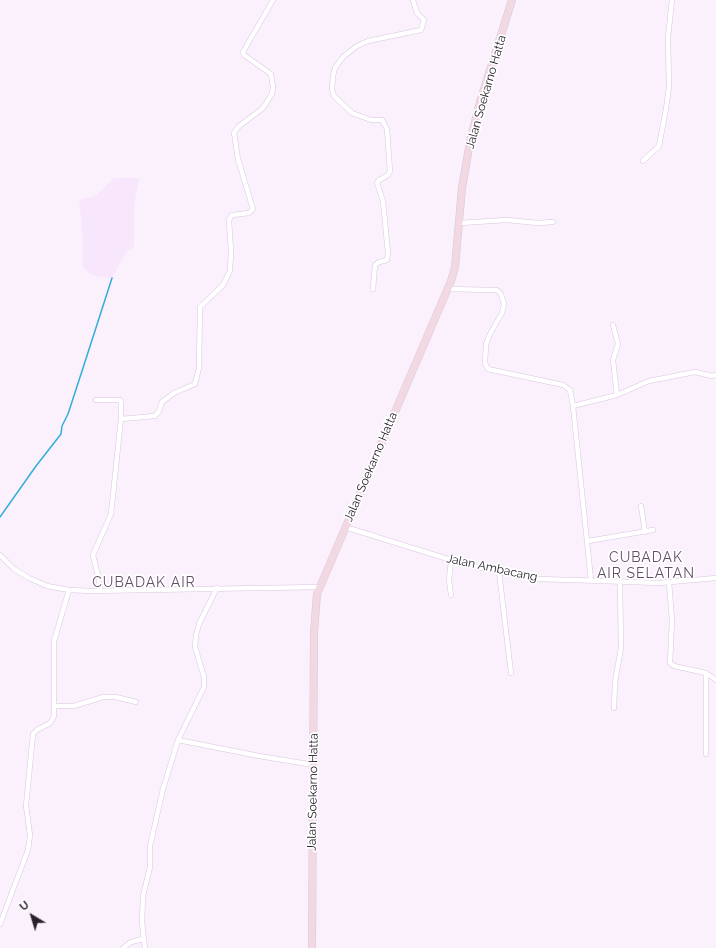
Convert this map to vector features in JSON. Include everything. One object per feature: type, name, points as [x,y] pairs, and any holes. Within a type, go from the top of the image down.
[{"type":"street","points":[[121,418],[154,416],[158,413],[162,402],[174,393],[194,385],[197,378],[199,368],[200,307],[223,285],[230,271],[232,252],[229,220],[232,215],[249,213],[252,209],[238,159],[234,133],[238,127],[263,108],[272,94],[273,87],[270,74],[244,55],[243,52],[273,0]]},
{"type":"street","points":[[373,289],[375,266],[379,262],[387,260],[388,253],[383,201],[377,183],[379,180],[388,175],[390,171],[387,129],[382,120],[371,120],[352,113],[334,96],[332,89],[332,76],[335,68],[343,57],[357,46],[368,41],[421,30],[424,20],[417,12],[413,0]]},
{"type":"street","name":"Jalan Soekarno Hatta","points":[[312,948],[314,632],[319,587],[449,289],[455,267],[464,174],[476,116],[512,0]]},
{"type":"street","points":[[642,161],[659,146],[666,109],[669,88],[668,37],[672,0]]},
{"type":"street","points":[[460,223],[507,220],[538,223],[552,222]]},
{"type":"street","points":[[449,289],[497,290],[501,294],[504,304],[502,313],[487,339],[485,366],[493,371],[566,386],[570,390],[574,406],[591,580]]},
{"type":"street","points":[[613,325],[618,344],[612,360],[616,395]]},
{"type":"street","points":[[574,406],[616,395],[649,381],[695,372],[712,376],[716,375]]},
{"type":"street","points":[[96,400],[120,400],[121,418],[111,514],[93,555],[100,591]]},
{"type":"street","points":[[641,506],[645,532]]},
{"type":"street","name":"Jalan Ambacang","points":[[345,527],[451,560],[499,572],[540,579],[669,582],[716,578]]},
{"type":"street","points":[[588,541],[653,530]]},
{"type":"street","points":[[0,555],[14,569],[29,578],[47,586],[69,590],[100,591],[319,587]]},
{"type":"street","points":[[450,594],[449,580],[451,560]]},
{"type":"street","points":[[499,572],[511,673]]},
{"type":"street","points":[[614,708],[614,682],[621,652],[620,581]]},
{"type":"street","points":[[669,582],[672,620],[670,663],[674,666],[706,673],[716,680]]},
{"type":"street","points":[[145,948],[143,939],[143,896],[150,867],[150,846],[163,790],[178,740],[204,687],[204,677],[196,652],[196,635],[199,624],[217,588]]},
{"type":"street","points":[[0,924],[28,850],[30,835],[26,806],[34,734],[37,730],[50,723],[53,719],[54,641],[69,590]]},
{"type":"street","points":[[706,673],[706,754]]},
{"type":"street","points":[[54,706],[74,706],[103,697],[116,697],[136,702]]},
{"type":"street","points":[[178,740],[314,765]]},
{"type":"street","points":[[124,948],[130,942],[143,939]]},
{"type":"shaded area","points":[[114,178],[139,178],[134,206],[134,247],[127,251],[112,278],[95,276],[83,267],[82,228],[79,200],[95,196]]},
{"type":"waterway","points":[[0,517],[61,434],[62,426],[68,414],[112,278]]},
{"type":"district","name":"CUBADAK AIR SELATAN","points":[[646,566]]},
{"type":"district","name":"CUBADAK AIR","points":[[144,583]]}]
